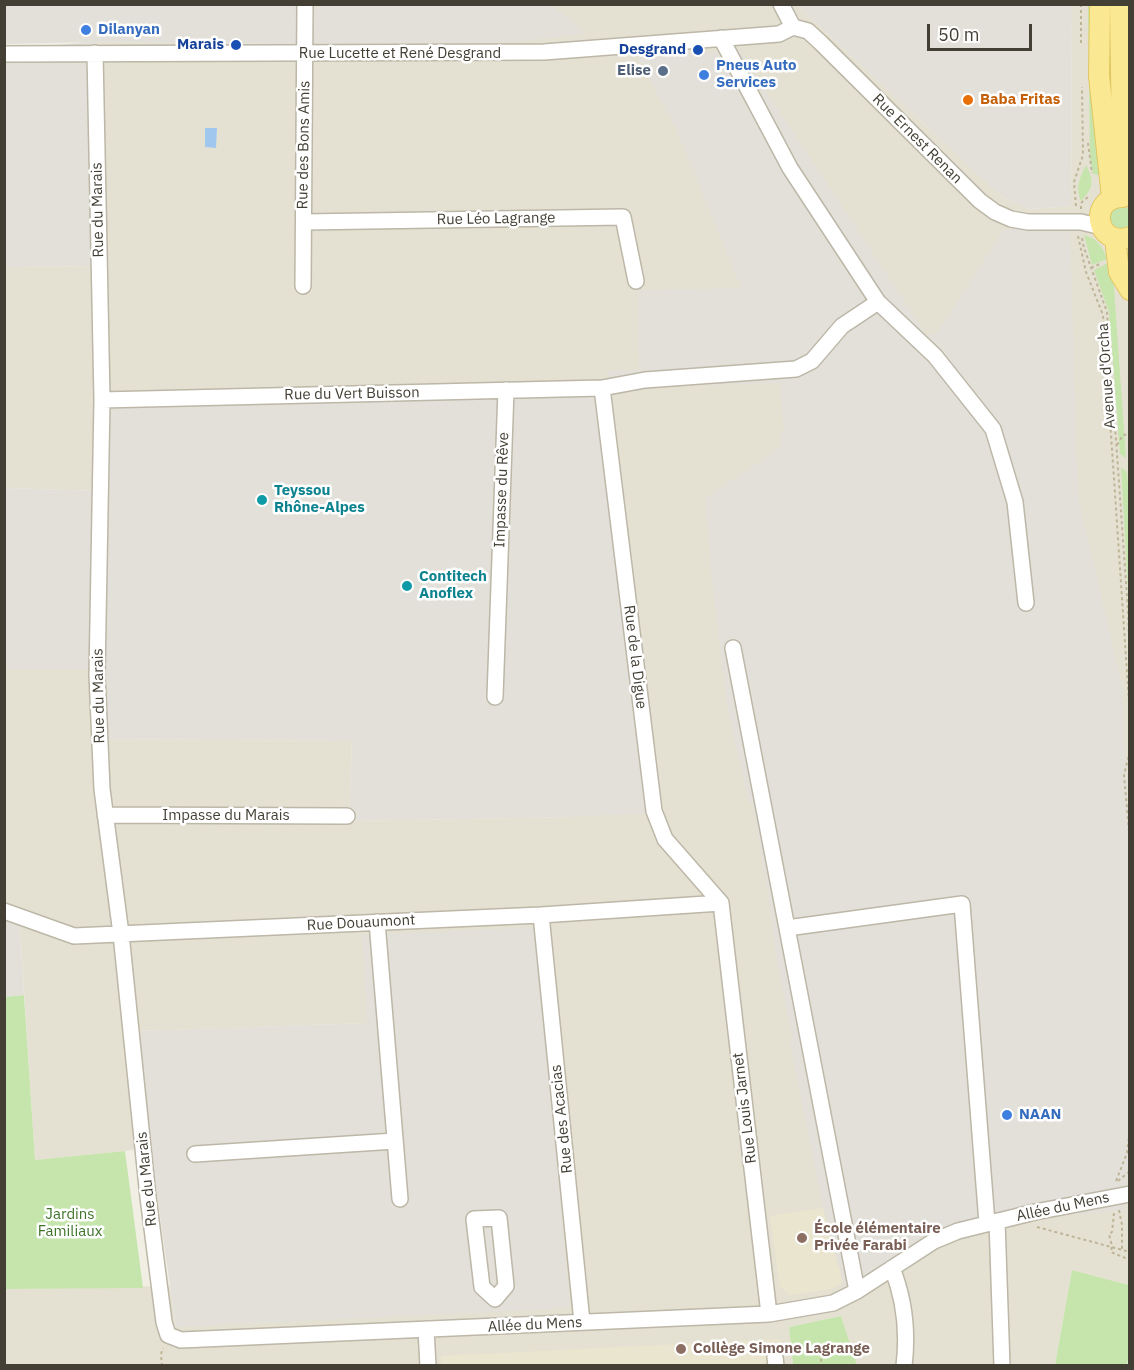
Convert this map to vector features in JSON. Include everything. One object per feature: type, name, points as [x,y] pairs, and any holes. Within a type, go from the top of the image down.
[{"type":"main road","points":[[1100,4],[1099,76],[1116,215],[1119,272],[1130,290]]},
{"type":"main road","points":[[1116,215],[1120,4]]},
{"type":"street","name":"Rue des Bons Amis","points":[[303,286],[305,4]]},
{"type":"street","points":[[781,4],[793,27]]},
{"type":"street","name":"Rue Lucette et René Desgrand","points":[[4,54],[544,52],[779,34],[793,27]]},
{"type":"street","name":"Rue Ernest Renan","points":[[793,27],[808,31],[980,201],[995,212],[1028,222],[1078,222],[1116,215]]},
{"type":"street","points":[[721,38],[790,168],[878,302],[935,356],[993,429],[1015,502],[1026,603]]},
{"type":"street","name":"Rue du Marais","points":[[95,53],[102,400],[97,675],[102,789],[121,934],[148,1197],[164,1322],[168,1335]]},
{"type":"street","name":"Rue Léo Lagrange","points":[[303,222],[623,217],[636,281]]},
{"type":"street","name":"Rue du Vert Buisson","points":[[102,400],[602,388],[645,380],[796,369],[812,361],[842,326],[878,302]]},
{"type":"street","name":"Rue de la Digue","points":[[602,388],[654,811],[666,839],[720,903]]},
{"type":"street","name":"Impasse du Rêve","points":[[495,697],[506,390]]},
{"type":"street","points":[[733,648],[857,1292]]},
{"type":"street","name":"Impasse du Marais","points":[[105,815],[347,816]]},
{"type":"street","name":"Rue Douaumont","points":[[4,911],[74,936],[541,915],[720,903]]},
{"type":"street","name":"Rue Louis Jarnet","points":[[720,903],[769,1314]]},
{"type":"street","points":[[787,928],[962,904],[992,1222]]},
{"type":"street","name":"Rue des Acacias","points":[[541,915],[582,1322]]},
{"type":"street","points":[[377,922],[400,1199]]},
{"type":"street","points":[[195,1154],[395,1141]]},
{"type":"street","name":"Allée du Mens","points":[[168,1335],[181,1340],[769,1314],[833,1303],[857,1292],[934,1241],[958,1231],[1130,1194]]},
{"type":"street","points":[[495,1299],[482,1287],[474,1219],[499,1218],[506,1286],[495,1299],[496,1327]]},
{"type":"street","name":"Allée du Mens","points":[[992,1222],[1002,1365]]},
{"type":"street","points":[[892,1268],[898,1282],[903,1314],[906,1348],[904,1365]]},
{"type":"street","points":[[426,1329],[428,1365]]},
{"type":"path","points":[[1081,4],[1081,51]]},
{"type":"path","name":"Avenue d'Orcha","points":[[1082,86],[1083,155],[1074,182],[1086,272],[1103,315],[1130,717]]},
{"type":"path","points":[[1078,222],[1084,248],[1107,312],[1130,665]]},
{"type":"path","points":[[1117,444],[1123,435],[1130,434]]},
{"type":"path","points":[[1130,751],[1124,775],[1130,842]]},
{"type":"path","points":[[1130,1171],[1110,1184],[1114,1222],[1112,1232],[1109,1234],[1111,1252],[1130,1260]]},
{"type":"path","name":"Allée du Mens","points":[[1029,1225],[1130,1252]]},
{"type":"path","points":[[820,1353],[822,1365]]},
{"type":"shaded area","points":[[4,5],[552,5],[587,33],[520,42],[278,44],[95,42],[100,266],[5,267],[5,50],[87,42],[5,44]]},
{"type":"shaded area","points":[[552,5],[797,5],[1002,197],[1030,209],[1071,206],[1072,5],[1129,5],[1129,1285],[1072,1270],[1055,1365],[857,1365],[841,1316],[789,1327],[793,1365],[5,1365],[5,1289],[170,1286],[176,1327],[368,1023],[139,1031],[150,1147],[35,1160],[19,913],[5,908],[5,669],[97,669],[98,739],[352,741],[349,821],[571,817],[98,491],[5,488],[5,267],[99,266],[95,42],[278,44],[586,33]]},
{"type":"shaded area","points":[[797,5],[1072,5],[1071,206],[1030,209],[1002,197]]},
{"type":"shaded area","points":[[739,50],[927,335],[937,332],[1004,229],[1070,229],[1078,496],[1122,684],[1130,858],[1130,1147],[1124,1211],[1020,1218],[965,1229],[846,1295],[823,1208],[789,1040],[792,1039],[776,957],[754,809],[747,797],[727,706],[712,583],[705,498],[781,447],[780,431],[784,431],[779,383],[609,388],[608,371],[639,370],[638,290],[741,288],[675,127],[637,57]]},
{"type":"shaded area","points":[[602,389],[652,813],[571,817],[349,821],[352,741],[97,739],[97,669],[5,669],[5,488],[98,491],[99,395]]},
{"type":"shaded area","points":[[4,908],[19,913],[24,995],[5,997]]},
{"type":"shaded area","points":[[536,927],[570,1308],[176,1327],[150,1147],[139,1031],[367,1023],[362,935]]},
{"type":"shaded area","name":"École élémentaire Privée Farabi","points":[[823,1208],[843,1283],[830,1289],[790,1295],[780,1287],[770,1216]]},
{"type":"shaded area","name":"Collège Simone Lagrange","points":[[780,1339],[782,1365],[441,1366],[441,1356]]},
{"type":"green space","points":[[1088,5],[1094,5],[1104,174],[1096,175],[1093,173],[1090,159]]},
{"type":"green space","points":[[1086,165],[1092,180],[1088,192],[1081,201],[1078,187]]},
{"type":"green space","points":[[1122,206],[1129,209],[1129,227],[1118,230],[1110,223],[1110,216],[1113,210]]},
{"type":"green space","points":[[1084,235],[1093,238],[1099,244],[1107,259],[1092,265]]},
{"type":"green space","points":[[1108,263],[1109,273],[1113,274],[1126,458],[1120,454],[1109,312],[1094,270]]},
{"type":"green space","points":[[1121,467],[1127,472],[1130,509],[1129,609]]},
{"type":"green space","name":"Jardins Familiaux","points":[[24,995],[35,1160],[125,1151],[143,1288],[5,1289],[5,997]]},
{"type":"green space","points":[[1072,1270],[1129,1285],[1130,1348],[1127,1365],[1055,1365]]},
{"type":"green space","points":[[841,1316],[857,1365],[793,1365],[789,1327]]},
{"type":"water","points":[[205,128],[217,128],[216,148],[205,147]]},
{"type":"place","name":"Dilanyan","points":[[86,30]]},
{"type":"place","name":"Marais","points":[[236,45]]},
{"type":"place","name":"Desgrand","points":[[698,50]]},
{"type":"place","name":"Elise","points":[[663,71]]},
{"type":"place","name":"Pneus Auto Services","points":[[704,75]]},
{"type":"place","name":"Baba Fritas","points":[[968,100]]},
{"type":"place","name":"Teyssou Rhône-Alpes","points":[[262,500]]},
{"type":"place","name":"Contitech Anoflex","points":[[407,586]]},
{"type":"place","name":"NAAN","points":[[1007,1115]]},
{"type":"place","name":"École élémentaire Privée Farabi","points":[[802,1238]]},
{"type":"place","name":"Collège Simone Lagrange","points":[[681,1349]]}]
